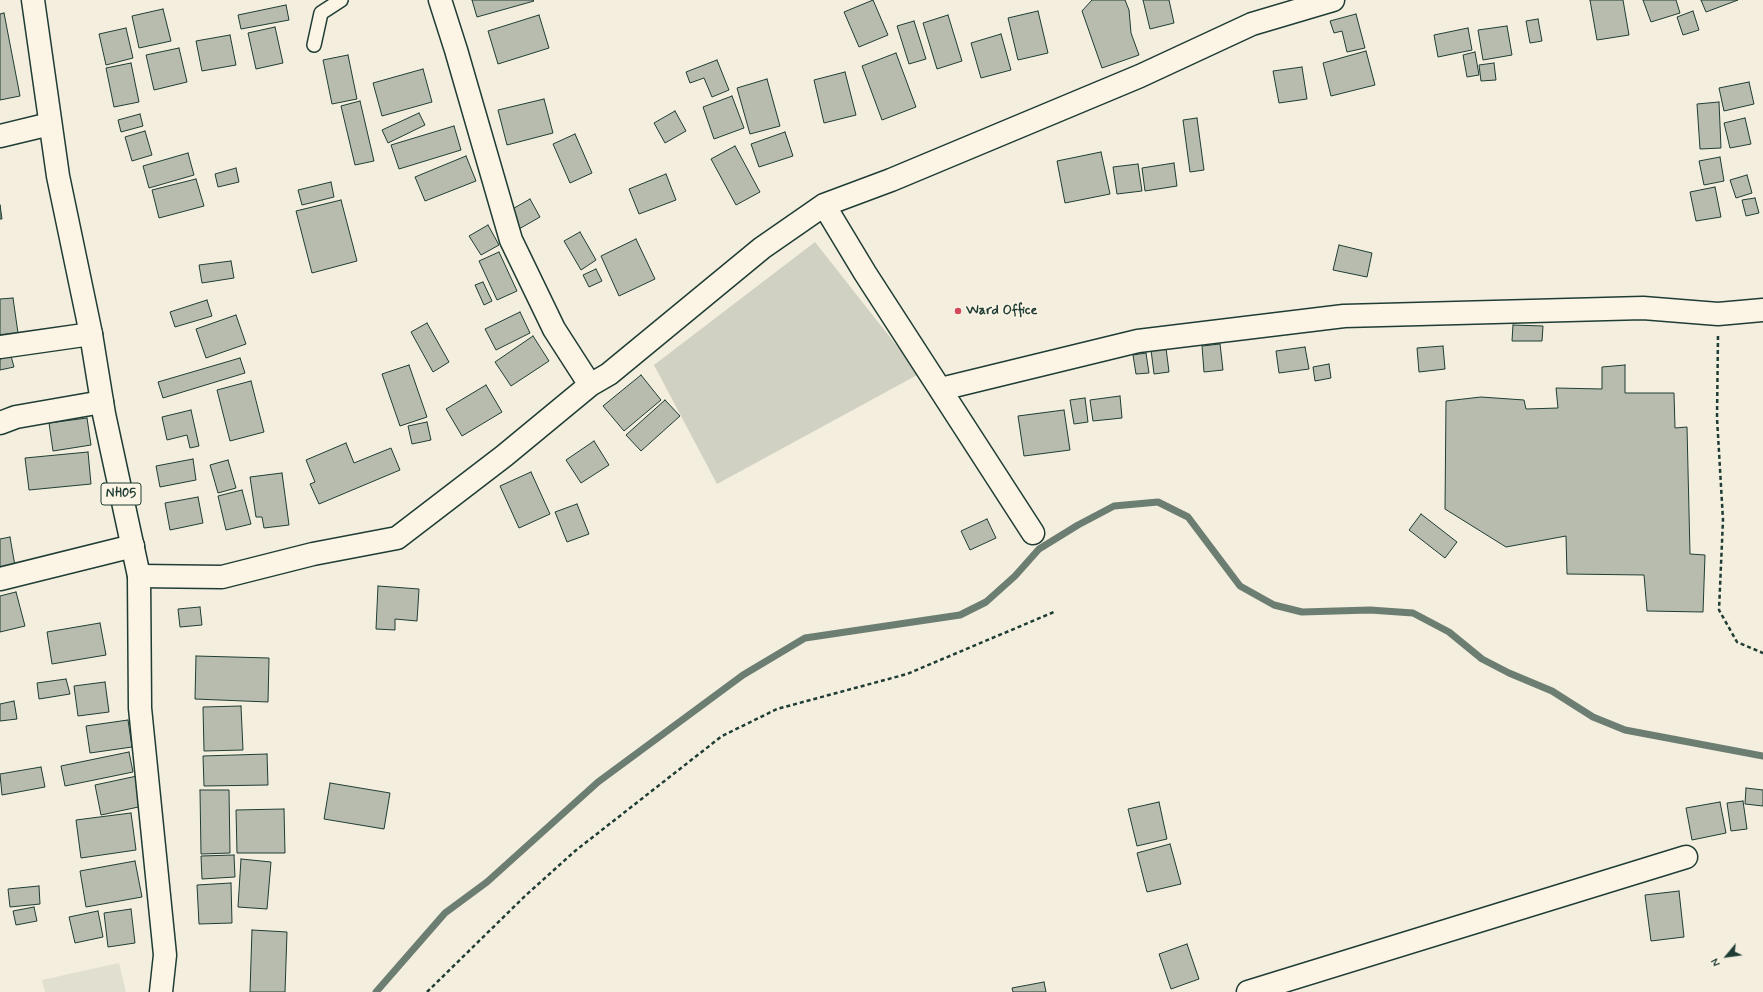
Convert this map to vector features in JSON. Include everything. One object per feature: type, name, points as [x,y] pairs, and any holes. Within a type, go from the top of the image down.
[{"type":"street","name":"NH05","points":[[33,0],[58,176],[91,334],[102,402],[139,576],[140,708],[165,955],[161,992]]},
{"type":"street","points":[[440,0],[511,240],[554,329],[590,385]]},
{"type":"street","points":[[139,576],[222,577],[313,554],[397,538],[504,456],[590,385],[609,374],[762,248],[824,205],[891,180],[1140,76],[1252,24],[1333,0]]},
{"type":"street","points":[[0,136],[50,124]]},
{"type":"street","points":[[824,205],[865,273],[1033,533]]},
{"type":"street","points":[[941,389],[1138,340],[1344,316],[1643,308],[1718,314],[1763,310]]},
{"type":"street","points":[[0,347],[91,334]]},
{"type":"street","points":[[0,423],[16,416],[102,402]]},
{"type":"street","points":[[0,579],[133,546]]},
{"type":"street","points":[[1248,992],[1686,857]]},
{"type":"lane","points":[[314,45],[321,13],[341,0]]},
{"type":"path","points":[[1718,314],[1717,418],[1723,520],[1719,610],[1737,642],[1763,653]]},
{"type":"path","points":[[427,992],[525,896],[575,851],[722,736],[777,709],[907,674],[1054,612]]},
{"type":"shaded area","points":[[815,242],[919,374],[717,484],[654,365]]},
{"type":"shaded area","points":[[119,963],[126,992],[45,992],[42,980]]},
{"type":"building","points":[[472,0],[533,0],[534,1],[477,17]]},
{"type":"building","points":[[873,0],[888,35],[859,47],[844,12]]},
{"type":"building","points":[[1092,0],[1125,0],[1129,10],[1131,33],[1139,55],[1102,68],[1082,11]]},
{"type":"building","points":[[1143,0],[1169,0],[1174,23],[1150,29]]},
{"type":"building","points":[[1590,0],[1623,0],[1629,35],[1597,40]]},
{"type":"building","points":[[1643,0],[1676,0],[1680,13],[1651,22]]},
{"type":"building","points":[[1701,0],[1738,0],[1706,12]]},
{"type":"building","points":[[286,5],[289,20],[241,29],[238,15]]},
{"type":"building","points":[[163,9],[171,41],[139,48],[132,16]]},
{"type":"building","points":[[1038,11],[1048,53],[1018,60],[1008,18]]},
{"type":"building","points":[[1693,11],[1699,30],[1683,35],[1677,17]]},
{"type":"building","points":[[4,13],[20,96],[0,100],[0,14]]},
{"type":"building","points":[[1356,14],[1365,48],[1347,52],[1342,31],[1334,33],[1330,21]]},
{"type":"building","points":[[539,15],[549,48],[498,64],[488,31]]},
{"type":"building","points":[[948,15],[962,61],[937,69],[923,23]]},
{"type":"building","points":[[1538,19],[1542,41],[1530,43],[1526,21]]},
{"type":"building","points":[[914,21],[926,59],[909,64],[897,26]]},
{"type":"building","points":[[1507,26],[1512,55],[1483,60],[1478,30]]},
{"type":"building","points":[[275,27],[283,63],[256,69],[248,33]]},
{"type":"building","points":[[126,28],[133,58],[106,65],[99,34]]},
{"type":"building","points":[[1468,28],[1472,50],[1438,57],[1434,35]]},
{"type":"building","points":[[1001,34],[1011,70],[981,78],[971,43]]},
{"type":"building","points":[[230,35],[236,65],[202,71],[196,41]]},
{"type":"building","points":[[179,48],[187,82],[154,90],[146,55]]},
{"type":"building","points":[[1366,51],[1375,85],[1331,96],[1323,63]]},
{"type":"building","points":[[1475,52],[1479,75],[1467,77],[1463,55]]},
{"type":"building","points":[[896,53],[916,107],[882,120],[862,66]]},
{"type":"building","points":[[348,55],[357,99],[332,104],[323,60]]},
{"type":"building","points":[[717,60],[729,90],[712,97],[704,78],[690,83],[686,72]]},
{"type":"building","points":[[131,63],[139,102],[114,107],[106,68]]},
{"type":"building","points":[[1494,63],[1496,80],[1481,81],[1479,65]]},
{"type":"building","points":[[1302,67],[1307,99],[1279,103],[1273,71]]},
{"type":"building","points":[[423,69],[432,102],[382,116],[373,83]]},
{"type":"building","points":[[845,72],[856,115],[824,123],[814,80]]},
{"type":"building","points":[[767,79],[780,126],[750,134],[737,88]]},
{"type":"building","points":[[1749,82],[1754,104],[1724,111],[1719,88]]},
{"type":"building","points":[[732,96],[744,128],[714,139],[703,107]]},
{"type":"building","points":[[544,99],[553,133],[507,145],[498,110]]},
{"type":"building","points":[[360,101],[374,161],[355,165],[341,106]]},
{"type":"building","points":[[1719,102],[1721,148],[1700,149],[1697,104]]},
{"type":"building","points":[[675,111],[686,131],[665,143],[654,123]]},
{"type":"building","points":[[419,113],[425,125],[388,143],[382,130]]},
{"type":"building","points":[[140,114],[143,126],[121,132],[118,120]]},
{"type":"building","points":[[1197,118],[1204,170],[1190,172],[1183,120]]},
{"type":"building","points":[[1745,118],[1751,144],[1730,148],[1724,123]]},
{"type":"building","points":[[454,126],[461,150],[399,169],[391,145]]},
{"type":"building","points":[[145,131],[152,155],[132,161],[125,137]]},
{"type":"building","points":[[785,132],[793,156],[759,167],[751,144]]},
{"type":"building","points":[[575,134],[592,173],[570,183],[553,144]]},
{"type":"building","points":[[735,146],[760,192],[736,205],[711,159]]},
{"type":"building","points":[[1101,152],[1110,194],[1065,203],[1057,161]]},
{"type":"building","points":[[188,153],[194,175],[149,188],[143,166]]},
{"type":"building","points":[[466,156],[476,181],[425,201],[415,177]]},
{"type":"building","points":[[1720,157],[1724,181],[1704,185],[1699,161]]},
{"type":"building","points":[[1174,163],[1177,186],[1145,191],[1142,168]]},
{"type":"building","points":[[1138,164],[1142,191],[1117,194],[1113,167]]},
{"type":"building","points":[[236,168],[239,182],[218,187],[215,174]]},
{"type":"building","points":[[666,174],[676,200],[639,214],[629,189]]},
{"type":"building","points":[[1747,175],[1752,193],[1736,198],[1730,180]]},
{"type":"building","points":[[196,179],[204,206],[159,218],[152,190]]},
{"type":"building","points":[[331,182],[334,197],[302,205],[298,190]]},
{"type":"building","points":[[1715,187],[1721,217],[1696,221],[1690,192]]},
{"type":"building","points":[[1755,198],[1759,213],[1746,216],[1742,200]]},
{"type":"building","points":[[530,199],[540,217],[519,229],[509,211]]},
{"type":"building","points":[[341,200],[357,261],[312,273],[296,211]]},
{"type":"building","points":[[0,205],[2,219],[0,219]]},
{"type":"building","points":[[488,225],[499,245],[481,255],[469,236]]},
{"type":"building","points":[[580,232],[596,260],[581,270],[564,241]]},
{"type":"building","points":[[636,239],[655,279],[619,296],[601,256]]},
{"type":"building","points":[[1339,245],[1372,253],[1367,277],[1333,270]]},
{"type":"building","points":[[499,252],[517,291],[497,300],[479,261]]},
{"type":"building","points":[[231,261],[234,278],[202,283],[199,265]]},
{"type":"building","points":[[596,269],[602,281],[589,287],[583,275]]},
{"type":"building","points":[[483,282],[492,301],[484,305],[475,285]]},
{"type":"building","points":[[13,298],[18,333],[0,335],[0,299]]},
{"type":"building","points":[[207,300],[212,316],[175,327],[170,312]]},
{"type":"building","points":[[520,312],[530,333],[496,350],[485,329]]},
{"type":"building","points":[[236,315],[246,344],[206,358],[196,329]]},
{"type":"building","points":[[427,323],[449,362],[433,372],[411,332]]},
{"type":"building","points":[[1513,325],[1543,326],[1542,341],[1512,341]]},
{"type":"building","points":[[533,336],[549,361],[511,386],[495,362]]},
{"type":"building","points":[[1220,344],[1223,370],[1204,372],[1202,346]]},
{"type":"building","points":[[1443,346],[1445,369],[1419,372],[1417,348]]},
{"type":"building","points":[[1305,347],[1309,369],[1279,373],[1276,351]]},
{"type":"building","points":[[1166,348],[1169,372],[1154,374],[1151,350]]},
{"type":"building","points":[[1146,353],[1149,373],[1136,374],[1133,355]]},
{"type":"building","points":[[11,356],[14,367],[0,370],[0,359]]},
{"type":"building","points":[[240,358],[245,373],[163,398],[158,382]]},
{"type":"building","points":[[1329,364],[1331,378],[1315,381],[1313,367]]},
{"type":"building","points":[[409,365],[427,417],[400,426],[382,374]]},
{"type":"building","points":[[1625,365],[1625,393],[1674,393],[1675,428],[1687,427],[1690,554],[1705,555],[1703,612],[1647,611],[1644,575],[1567,574],[1566,536],[1506,547],[1445,509],[1446,401],[1481,397],[1524,400],[1526,409],[1558,408],[1556,388],[1602,389],[1602,367]]},
{"type":"building","points":[[641,375],[661,400],[624,431],[603,406]]},
{"type":"building","points":[[251,381],[264,432],[230,441],[217,390]]},
{"type":"building","points":[[486,385],[502,412],[462,436],[446,409]]},
{"type":"building","points":[[1120,396],[1122,418],[1093,421],[1090,400]]},
{"type":"building","points":[[1085,398],[1088,422],[1074,424],[1070,400]]},
{"type":"building","points":[[665,400],[680,416],[641,451],[626,435]]},
{"type":"building","points":[[191,410],[199,446],[190,448],[187,435],[167,440],[162,417]]},
{"type":"building","points":[[1064,410],[1070,450],[1024,456],[1018,416]]},
{"type":"building","points":[[87,418],[91,445],[53,451],[49,423]]},
{"type":"building","points":[[427,422],[431,440],[412,444],[408,426]]},
{"type":"building","points":[[594,441],[609,465],[581,483],[566,460]]},
{"type":"building","points":[[346,443],[354,463],[391,448],[400,470],[319,504],[310,484],[315,482],[306,460]]},
{"type":"building","points":[[88,452],[91,484],[29,490],[25,458]]},
{"type":"building","points":[[193,459],[196,480],[160,487],[156,466]]},
{"type":"building","points":[[228,460],[236,488],[218,493],[210,465]]},
{"type":"building","points":[[531,472],[550,514],[519,528],[500,486]]},
{"type":"building","points":[[282,473],[289,525],[264,528],[262,517],[256,517],[250,477]]},
{"type":"building","points":[[242,490],[251,524],[226,530],[218,496]]},
{"type":"building","points":[[198,497],[203,523],[170,530],[165,503]]},
{"type":"building","points":[[577,504],[589,534],[567,542],[555,512]]},
{"type":"building","points":[[1421,514],[1457,542],[1445,558],[1409,530]]},
{"type":"building","points":[[987,519],[996,538],[970,550],[961,531]]},
{"type":"building","points":[[10,537],[15,566],[0,568],[0,539]]},
{"type":"building","points":[[378,586],[419,589],[417,621],[395,619],[395,630],[376,629]]},
{"type":"building","points":[[16,592],[25,626],[0,632],[0,596]]},
{"type":"building","points":[[200,607],[202,625],[180,627],[178,609]]},
{"type":"building","points":[[100,623],[106,655],[52,664],[47,632]]},
{"type":"building","points":[[196,656],[269,658],[268,702],[195,699]]},
{"type":"building","points":[[66,679],[70,694],[39,699],[37,683]]},
{"type":"building","points":[[105,682],[109,712],[78,716],[74,686]]},
{"type":"building","points":[[14,701],[17,719],[0,721],[0,704]]},
{"type":"building","points":[[241,706],[243,750],[204,751],[203,707]]},
{"type":"building","points":[[128,720],[132,747],[90,753],[86,726]]},
{"type":"building","points":[[129,752],[133,772],[65,786],[61,766]]},
{"type":"building","points":[[267,754],[268,785],[204,786],[203,756]]},
{"type":"building","points":[[41,767],[45,787],[2,795],[0,774]]},
{"type":"building","points":[[137,776],[143,806],[101,815],[95,785]]},
{"type":"building","points":[[330,783],[390,793],[384,829],[324,819]]},
{"type":"building","points":[[1746,788],[1763,790],[1763,806],[1745,804]]},
{"type":"building","points":[[200,790],[229,790],[230,853],[201,854]]},
{"type":"building","points":[[1743,801],[1747,829],[1731,831],[1727,803]]},
{"type":"building","points":[[1159,802],[1167,839],[1137,846],[1128,809]]},
{"type":"building","points":[[1720,802],[1726,833],[1692,840],[1686,808]]},
{"type":"building","points":[[284,809],[285,853],[237,853],[236,810]]},
{"type":"building","points":[[131,813],[136,850],[81,858],[76,820]]},
{"type":"building","points":[[1170,844],[1181,884],[1147,892],[1137,853]]},
{"type":"building","points":[[234,855],[235,877],[202,879],[201,856]]},
{"type":"building","points":[[241,859],[271,862],[267,909],[238,907]]},
{"type":"building","points":[[135,861],[142,897],[86,907],[80,871]]},
{"type":"building","points":[[231,883],[232,923],[199,924],[197,885]]},
{"type":"building","points":[[39,886],[40,904],[10,907],[8,889]]},
{"type":"building","points":[[1679,891],[1684,937],[1651,941],[1645,895]]},
{"type":"building","points":[[34,907],[37,921],[16,925],[13,911]]},
{"type":"building","points":[[131,909],[135,943],[108,947],[104,913]]},
{"type":"building","points":[[98,911],[103,937],[75,943],[69,917]]},
{"type":"building","points":[[252,930],[287,932],[285,992],[250,992]]},
{"type":"building","points":[[1187,944],[1199,979],[1171,989],[1159,954]]},
{"type":"building","points":[[1044,982],[1046,992],[1013,992],[1012,988]]},
{"type":"waterway","points":[[376,992],[445,913],[487,882],[598,782],[743,675],[805,638],[960,615],[986,602],[1015,576],[1039,549],[1078,525],[1114,506],[1158,502],[1188,517],[1240,586],[1274,605],[1302,612],[1370,610],[1413,613],[1449,632],[1482,659],[1509,673],[1552,691],[1593,717],[1625,730],[1763,756]]},
{"type":"place","name":"Ward Office","points":[[958,311]]}]
